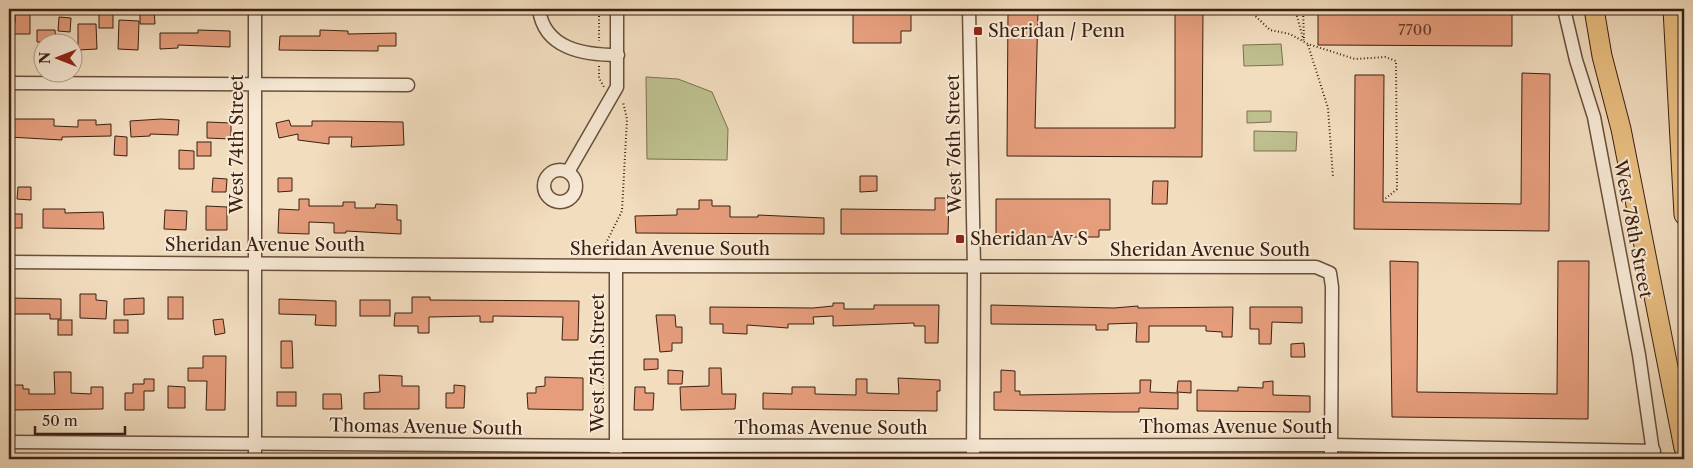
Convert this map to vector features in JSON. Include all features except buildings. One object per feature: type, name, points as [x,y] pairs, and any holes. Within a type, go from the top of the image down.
[{"type":"highway","points":[[1594,9],[1602,56],[1621,129],[1684,448]]},
{"type":"highway","points":[[1673,9],[1684,215]]},
{"type":"street","name":"West 74th Street","points":[[255,9],[255,459]]},
{"type":"street","points":[[539,9],[542,25],[559,43],[585,54],[618,55]]},
{"type":"street","points":[[568,172],[617,87],[618,9]]},
{"type":"street","name":"West 76th Street","points":[[968,9],[974,268],[974,459]]},
{"type":"street","name":"West 78th Street","points":[[1564,9],[1576,60],[1594,117],[1637,345],[1654,455]]},
{"type":"street","points":[[9,84],[408,85]]},
{"type":"street","name":"Sheridan Avenue South","points":[[9,262],[255,262],[974,268],[1316,267],[1330,272],[1332,286],[1331,445]]},
{"type":"street","name":"West 75th Street","points":[[610,266],[616,453]]},
{"type":"street","name":"Thomas Avenue South","points":[[9,442],[255,443],[616,453],[974,444],[1331,445],[1654,455]]},
{"type":"street","points":[[1331,445],[1331,459]]},
{"type":"path","points":[[599,9],[601,84],[622,100],[627,112],[622,211],[606,243],[610,266]]},
{"type":"path","points":[[1248,9],[1270,30],[1290,34],[1308,44],[1355,58],[1385,57],[1396,61],[1397,189],[1385,199]]},
{"type":"path","points":[[1295,9],[1304,42]]},
{"type":"path","points":[[1303,9],[1304,42]]},
{"type":"path","points":[[1308,44],[1328,108],[1333,176]]},
{"type":"path","points":[[603,335],[603,415]]},
{"type":"green space","points":[[1281,44],[1283,65],[1244,66],[1243,45]]},
{"type":"green space","points":[[646,77],[678,79],[712,92],[728,129],[727,160],[647,159]]},
{"type":"green space","points":[[1247,111],[1271,111],[1271,122],[1247,123]]},
{"type":"green space","points":[[1254,131],[1297,132],[1296,151],[1254,151]]},
{"type":"place","name":"Sheridan / Penn","points":[[978,31]]},
{"type":"place","name":"Sheridan Av S","points":[[960,239]]}]
